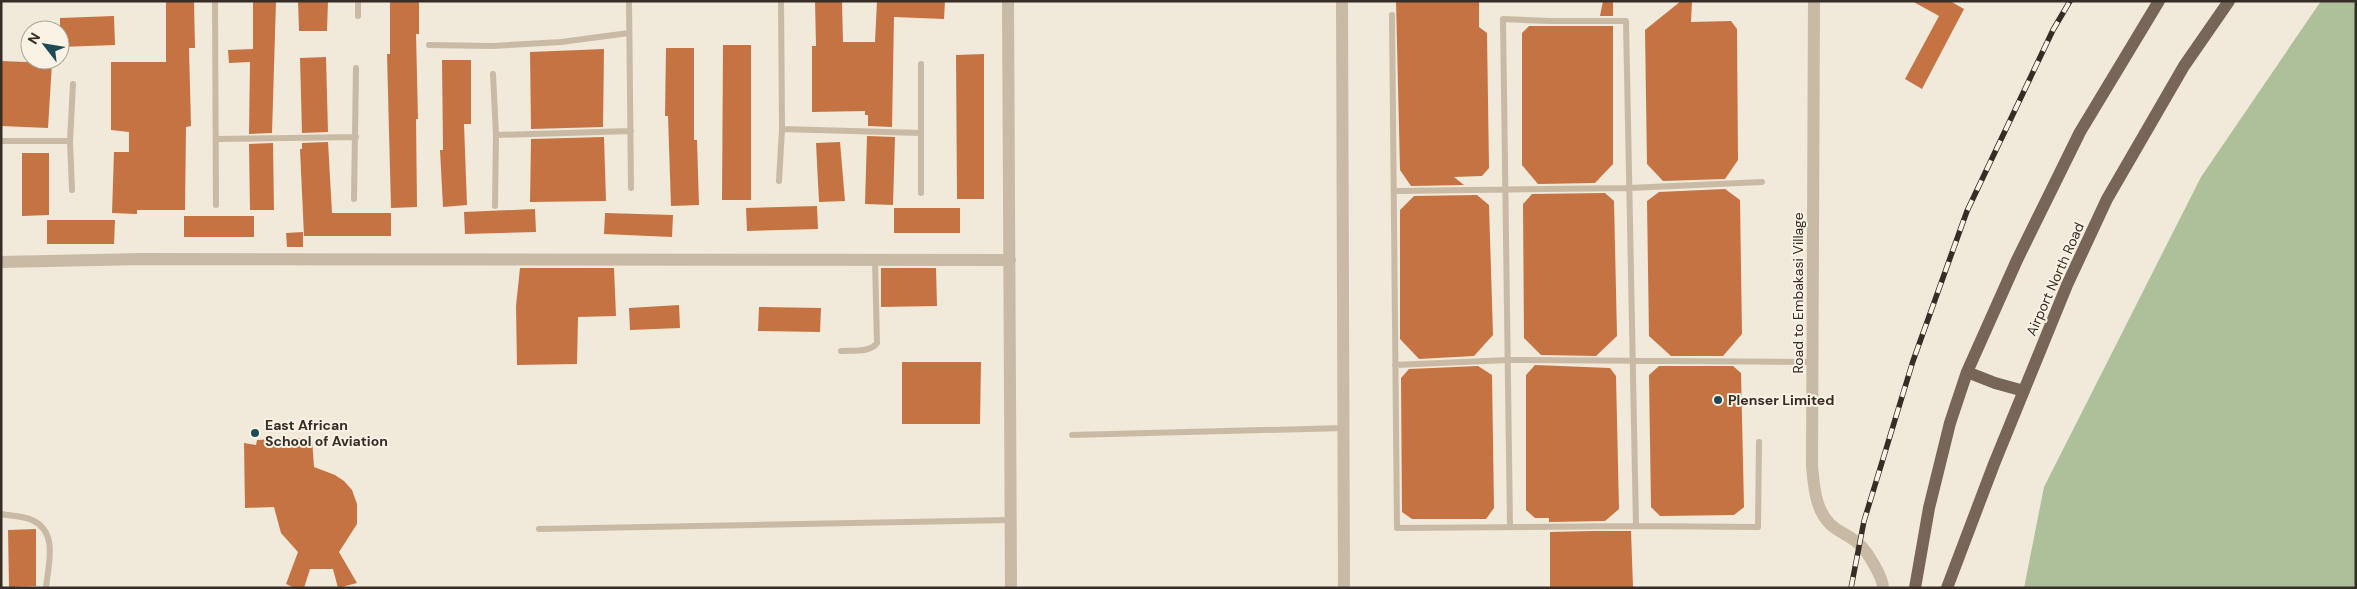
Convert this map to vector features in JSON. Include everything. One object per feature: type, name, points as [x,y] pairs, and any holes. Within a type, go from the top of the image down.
[{"type":"main road","points":[[1915,588],[1934,489],[1950,423],[1967,372],[2017,260],[2080,132],[2159,1]]},
{"type":"main road","name":"Airport North Road","points":[[1947,588],[1957,557],[2067,285],[2107,199],[2184,66],[2229,1]]},
{"type":"main road","points":[[1967,372],[1995,384],[2024,391]]},
{"type":"street","points":[[1008,1],[1011,588]]},
{"type":"street","points":[[1342,1],[1344,588]]},
{"type":"street","name":"Road to Embakasi Village","points":[[1814,1],[1812,466],[1815,497],[1830,524],[1860,544],[1878,570],[1883,588]]},
{"type":"street","points":[[1,262],[141,259],[1010,260]]},
{"type":"lane","points":[[215,1],[216,205]]},
{"type":"lane","points":[[358,1],[358,16]]},
{"type":"lane","points":[[629,1],[632,188]]},
{"type":"lane","points":[[779,181],[782,129],[781,1]]},
{"type":"lane","points":[[1392,15],[1397,528],[1758,527],[1759,442]]},
{"type":"lane","points":[[1510,527],[1502,19],[1550,21],[1626,20],[1631,359],[1636,526]]},
{"type":"lane","points":[[429,45],[493,46],[561,42],[629,33]]},
{"type":"lane","points":[[921,64],[921,193]]},
{"type":"lane","points":[[354,199],[356,68]]},
{"type":"lane","points":[[493,74],[496,135],[495,206]]},
{"type":"lane","points":[[72,190],[70,141],[73,84]]},
{"type":"lane","points":[[782,129],[921,133]]},
{"type":"lane","points":[[496,135],[631,131]]},
{"type":"lane","points":[[216,139],[356,137]]},
{"type":"lane","points":[[1,141],[70,141]]},
{"type":"lane","points":[[1395,191],[1629,188],[1762,182]]},
{"type":"lane","points":[[841,351],[867,349],[877,343],[875,260]]},
{"type":"lane","points":[[1395,365],[1508,360],[1631,359],[1813,362]]},
{"type":"lane","points":[[1072,435],[1344,428]]},
{"type":"lane","points":[[1,514],[32,520],[44,528],[50,540],[46,588]]},
{"type":"lane","points":[[539,529],[1012,520]]},
{"type":"green space","points":[[2321,1],[2356,1],[2356,588],[2024,588],[2044,487],[2201,177]]},
{"type":"building","points":[[166,1],[194,1],[195,48],[189,48],[191,126],[186,127],[185,210],[137,210],[137,214],[112,213],[114,152],[129,152],[129,132],[111,130],[111,62],[166,62]]},
{"type":"building","points":[[253,1],[276,1],[272,133],[249,134],[250,62],[229,63],[228,50],[253,49]]},
{"type":"building","points":[[298,1],[328,1],[327,31],[299,31]]},
{"type":"building","points":[[390,1],[419,1],[419,34],[416,34],[418,119],[416,119],[417,207],[391,208],[387,54],[390,54]]},
{"type":"building","points":[[815,1],[842,1],[843,42],[875,42],[877,1],[945,1],[944,19],[894,17],[892,127],[868,126],[868,115],[865,115],[865,111],[812,112],[812,46],[816,46]]},
{"type":"building","points":[[1396,1],[1479,2],[1479,27],[1487,33],[1489,168],[1482,176],[1454,177],[1464,185],[1411,186],[1400,170]]},
{"type":"building","points":[[1603,1],[1613,1],[1613,16],[1600,16]]},
{"type":"building","points":[[1681,1],[1692,1],[1691,22],[1731,21],[1737,29],[1738,160],[1725,179],[1663,181],[1647,164],[1645,30]]},
{"type":"building","points":[[1912,1],[1950,1],[1964,9],[1922,89],[1905,79],[1939,16]]},
{"type":"building","points":[[114,16],[115,45],[70,47],[70,20],[60,20],[60,18]]},
{"type":"building","points":[[1529,26],[1613,26],[1613,164],[1595,183],[1538,184],[1522,165],[1522,33]]},
{"type":"building","points":[[723,45],[751,45],[751,200],[722,200]]},
{"type":"building","points":[[666,48],[694,48],[694,140],[697,140],[699,205],[671,206],[668,116],[665,116]]},
{"type":"building","points":[[604,49],[603,127],[531,129],[530,52]]},
{"type":"building","points":[[984,54],[984,199],[957,199],[956,55]]},
{"type":"building","points":[[326,57],[328,132],[302,133],[300,58]]},
{"type":"building","points":[[442,60],[471,60],[471,124],[464,124],[467,205],[443,207],[440,150],[443,150]]},
{"type":"building","points":[[1,61],[20,62],[20,70],[52,70],[48,128],[1,126]]},
{"type":"building","points":[[867,136],[895,137],[893,205],[865,204]]},
{"type":"building","points":[[604,137],[606,201],[530,202],[531,139]]},
{"type":"building","points":[[328,142],[332,213],[391,213],[391,236],[304,236],[300,149],[302,149],[302,143]]},
{"type":"building","points":[[840,142],[845,201],[819,202],[816,143]]},
{"type":"building","points":[[273,143],[274,210],[250,210],[249,144]]},
{"type":"building","points":[[22,153],[49,153],[49,215],[22,216]]},
{"type":"building","points":[[1725,189],[1740,200],[1742,334],[1723,356],[1671,356],[1649,336],[1647,201],[1659,192]]},
{"type":"building","points":[[1605,193],[1614,201],[1617,336],[1596,356],[1541,355],[1524,338],[1523,204],[1532,194]]},
{"type":"building","points":[[1477,195],[1489,205],[1493,335],[1474,356],[1419,359],[1400,339],[1400,210],[1414,196]]},
{"type":"building","points":[[817,206],[818,229],[747,231],[746,208]]},
{"type":"building","points":[[894,208],[960,208],[960,233],[894,233]]},
{"type":"building","points":[[535,209],[536,232],[465,234],[464,212]]},
{"type":"building","points":[[605,213],[673,215],[672,237],[604,234]]},
{"type":"building","points":[[184,216],[254,216],[254,237],[184,237]]},
{"type":"building","points":[[47,220],[115,220],[114,244],[47,244]]},
{"type":"building","points":[[303,232],[303,247],[287,247],[286,233]]},
{"type":"building","points":[[520,268],[614,268],[616,316],[578,317],[577,364],[517,365],[516,306]]},
{"type":"building","points":[[881,268],[936,268],[937,306],[881,307]]},
{"type":"building","points":[[679,305],[680,328],[630,330],[629,308]]},
{"type":"building","points":[[759,307],[821,308],[820,332],[758,331]]},
{"type":"building","points":[[902,362],[981,362],[980,424],[902,424]]},
{"type":"building","points":[[1535,365],[1610,368],[1616,376],[1619,509],[1605,521],[1549,522],[1549,518],[1535,518],[1526,510],[1526,375]]},
{"type":"building","points":[[1478,366],[1492,375],[1494,508],[1486,519],[1412,519],[1402,512],[1401,378],[1409,369]]},
{"type":"building","points":[[1659,366],[1733,366],[1741,373],[1744,507],[1734,515],[1660,516],[1651,507],[1649,375]]},
{"type":"building","points":[[312,439],[314,467],[335,475],[352,490],[357,504],[357,524],[339,552],[357,583],[338,588],[333,569],[310,569],[304,588],[295,588],[286,584],[298,552],[281,533],[274,507],[245,508],[244,443],[256,445],[257,440]]},
{"type":"building","points":[[36,529],[36,586],[9,587],[8,530]]},
{"type":"building","points":[[1631,531],[1633,588],[1550,588],[1550,532]]},
{"type":"railway","points":[[1851,588],[1864,521],[1913,361],[1967,211],[2053,30],[2070,1]]},
{"type":"place","name":"Plenser Limited","points":[[1718,400]]},
{"type":"place","name":"East African School of Aviation","points":[[255,433]]}]
